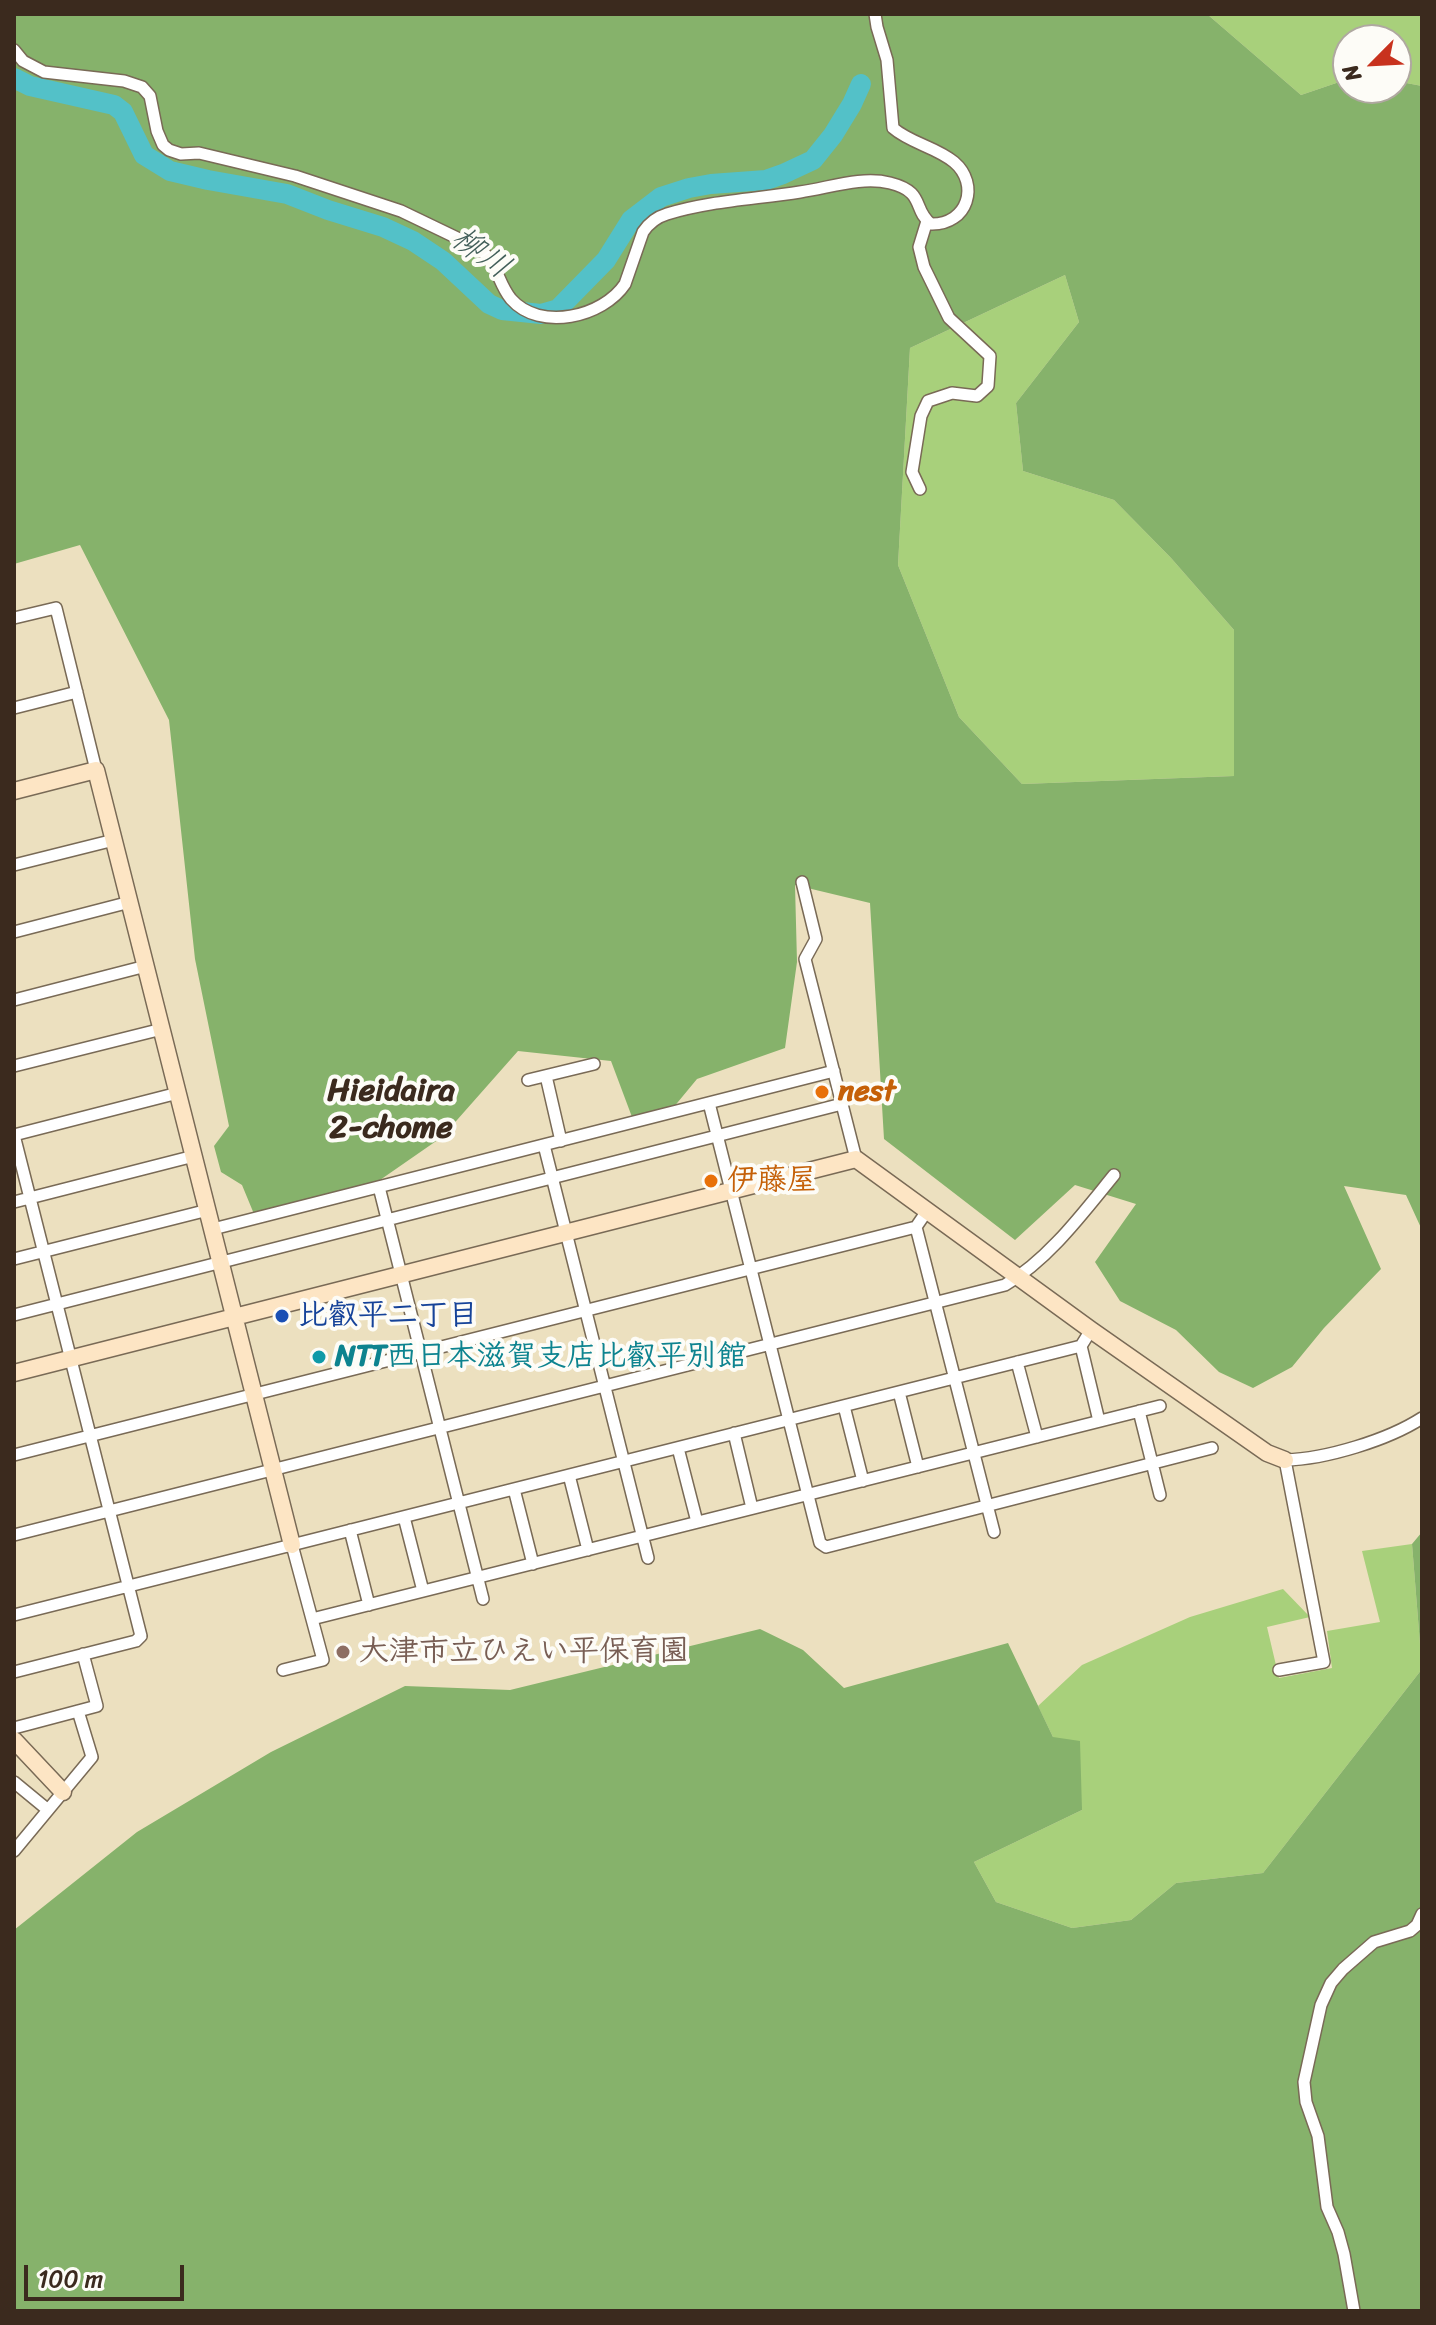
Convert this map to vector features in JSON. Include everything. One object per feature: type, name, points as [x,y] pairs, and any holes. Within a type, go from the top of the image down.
[{"type":"street","points":[[875,14],[887,60],[893,128],[954,162],[965,176],[967,195],[962,212],[946,222],[936,224],[927,221]]},
{"type":"street","points":[[14,50],[30,66],[44,72],[124,81],[147,90],[157,131],[163,145],[169,150],[181,154],[199,153],[295,176],[401,211],[478,248],[487,254],[513,300],[538,314],[556,317],[597,309],[608,302],[625,284],[648,225],[664,215],[851,182],[880,182],[902,187],[914,195],[927,221],[919,247],[924,267],[949,318],[990,356],[988,386],[977,396],[952,393],[928,401],[921,416],[912,472],[920,489]]},
{"type":"street","points":[[14,618],[56,608],[323,1660],[283,1670]]},
{"type":"street","points":[[14,708],[77,692]]},
{"type":"street","points":[[14,791],[96,770]]},
{"type":"street","points":[[14,865],[114,840]]},
{"type":"street","points":[[802,882],[816,939],[805,959],[856,1159],[1267,1453],[1285,1460],[1346,1449],[1389,1435],[1422,1418]]},
{"type":"street","points":[[14,932],[130,902]]},
{"type":"street","points":[[14,1000],[146,966]]},
{"type":"street","points":[[14,1066],[162,1029]]},
{"type":"street","points":[[528,1080],[594,1064]]},
{"type":"street","points":[[213,1229],[834,1071]]},
{"type":"street","points":[[546,1076],[561,1141]]},
{"type":"street","points":[[14,1672],[136,1641],[141,1636],[14,1135],[178,1093]]},
{"type":"street","points":[[709,1103],[820,1543],[826,1547],[1212,1448]]},
{"type":"street","points":[[14,1315],[842,1104]]},
{"type":"street","points":[[544,1145],[648,1558]]},
{"type":"street","points":[[14,1202],[194,1156]]},
{"type":"street","points":[[14,1373],[856,1159]]},
{"type":"street","points":[[14,1535],[1005,1285],[1019,1277],[1073,1225],[1114,1175]]},
{"type":"street","points":[[379,1187],[483,1599]]},
{"type":"street","points":[[14,1259],[208,1210]]},
{"type":"street","points":[[14,1455],[916,1227],[927,1211]]},
{"type":"street","points":[[916,1227],[994,1532]]},
{"type":"street","points":[[14,1615],[1081,1346],[1091,1330]]},
{"type":"street","points":[[1081,1346],[1099,1421]]},
{"type":"street","points":[[1017,1362],[1037,1437]]},
{"type":"street","points":[[899,1392],[918,1467]]},
{"type":"street","points":[[844,1406],[863,1481]]},
{"type":"street","points":[[312,1619],[1160,1406]]},
{"type":"street","points":[[1139,1411],[1160,1495]]},
{"type":"street","points":[[734,1433],[752,1508]]},
{"type":"street","points":[[678,1448],[697,1522]]},
{"type":"street","points":[[1279,1670],[1324,1662],[1285,1460]]},
{"type":"street","points":[[569,1475],[588,1550]]},
{"type":"street","points":[[514,1489],[533,1564]]},
{"type":"street","points":[[404,1517],[423,1591]]},
{"type":"street","points":[[350,1530],[369,1605]]},
{"type":"street","points":[[14,1728],[97,1706],[83,1654]]},
{"type":"street","points":[[14,1851],[92,1757],[78,1711]]},
{"type":"street","points":[[14,1740],[63,1792]]},
{"type":"street","points":[[14,1782],[48,1810]]},
{"type":"street","points":[[1354,2311],[1344,2254],[1327,2207],[1318,2136],[1306,2102],[1304,2082],[1321,2005],[1331,1983],[1374,1942],[1410,1931],[1422,1914]]},
{"type":"green space","points":[[14,14],[1207,14],[1301,95],[1332,84],[1332,104],[1412,104],[1412,84],[1422,86],[1422,1230],[1406,1195],[1344,1186],[1381,1269],[1324,1328],[1292,1367],[1253,1388],[1219,1372],[1176,1330],[1120,1301],[1095,1262],[1136,1204],[1075,1185],[1015,1240],[884,1139],[870,903],[795,885],[797,962],[785,1048],[697,1079],[673,1108],[632,1117],[611,1061],[518,1051],[442,1137],[380,1180],[254,1214],[242,1185],[221,1172],[214,1146],[229,1126],[195,959],[169,720],[80,545],[14,564]],"holes":[[[1065,275],[1079,322],[1016,403],[1023,471],[1114,500],[1171,558],[1234,630],[1234,776],[1022,784],[959,717],[898,565],[910,348]]]},
{"type":"green space","points":[[1207,14],[1422,14],[1422,86],[1412,84],[1412,24],[1332,24],[1332,84],[1301,95]]},
{"type":"green space","points":[[1065,275],[1079,322],[1016,403],[1023,471],[1114,500],[1171,558],[1234,630],[1234,776],[1022,784],[959,717],[898,565],[910,348]]},
{"type":"green space","points":[[1422,1532],[1422,1669],[1412,1544]]},
{"type":"green space","points":[[1412,1544],[1422,1669],[1263,1873],[1176,1883],[1131,1920],[1072,1928],[996,1902],[974,1862],[1082,1810],[1038,1706],[1082,1665],[1190,1617],[1283,1589],[1310,1617],[1267,1627],[1279,1678],[1332,1668],[1327,1631],[1380,1622],[1362,1551]]},
{"type":"green space","points":[[760,1629],[803,1650],[844,1688],[1008,1643],[1053,1737],[1080,1741],[1082,1810],[974,1862],[996,1902],[1072,1928],[1131,1920],[1176,1883],[1263,1873],[1422,1669],[1422,2311],[14,2311],[14,1930],[137,1832],[271,1752],[405,1686],[510,1690]]},
{"type":"waterway","name":"柳川","points":[[14,78],[30,86],[114,105],[123,112],[144,155],[170,171],[287,194],[383,227],[413,241],[443,261],[489,304],[502,310],[541,314],[558,309],[606,260],[631,220],[661,197],[711,184],[766,180],[813,160],[833,135],[861,84]]},
{"type":"place","name":"nest","points":[[822,1092]]},
{"type":"place","name":"伊藤屋","points":[[711,1181]]},
{"type":"place","name":"比叡平二丁目","points":[[282,1316]]},
{"type":"place","name":"NTT西日本滋賀支店比叡平別館","points":[[319,1357]]},
{"type":"place","name":"大津市立ひえい平保育園","points":[[343,1652]]},
{"type":"district","name":"Hieidaira 2-chome","points":[[391,1110]]}]
